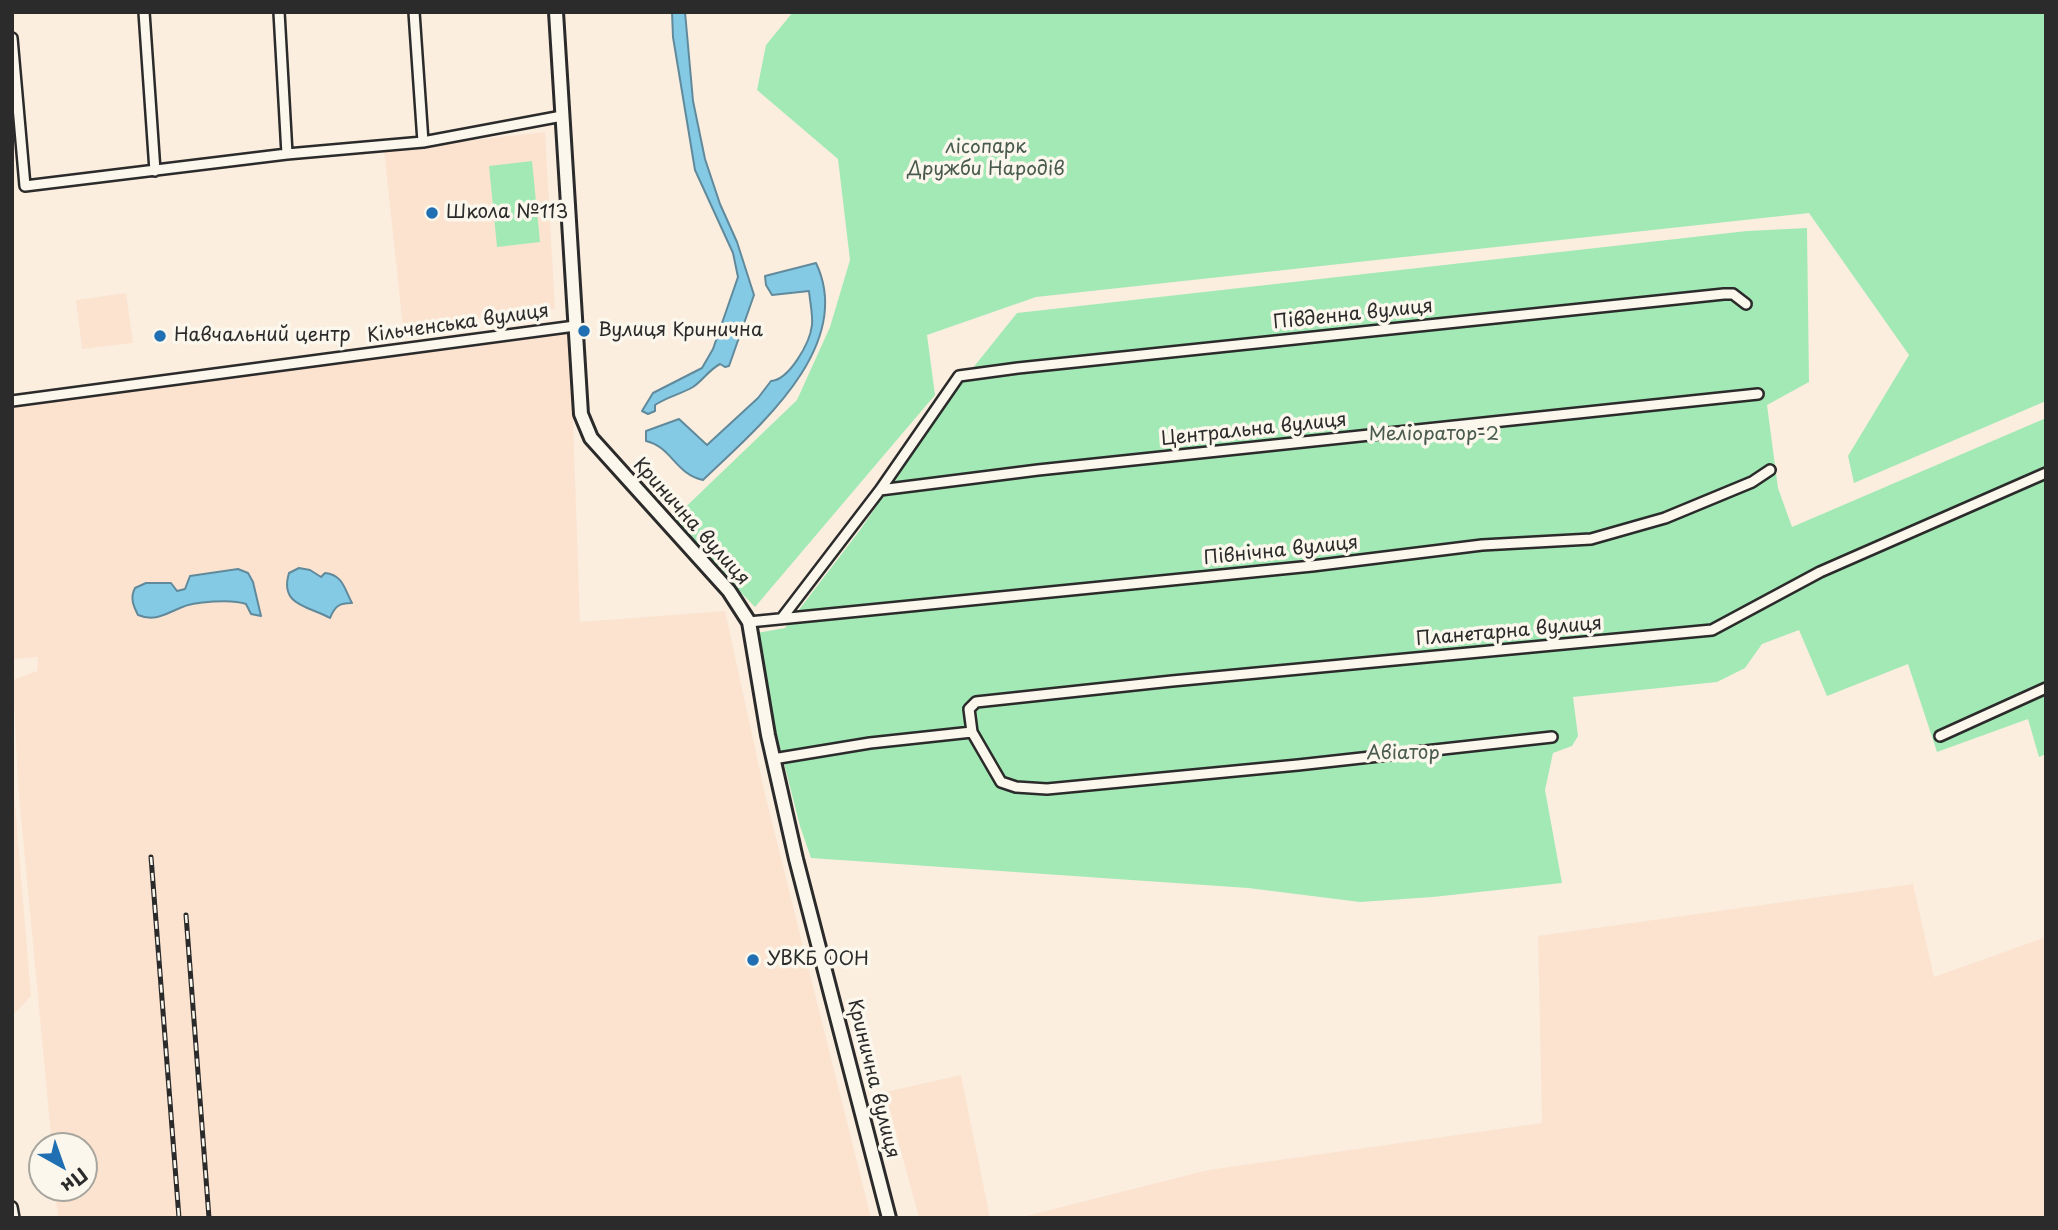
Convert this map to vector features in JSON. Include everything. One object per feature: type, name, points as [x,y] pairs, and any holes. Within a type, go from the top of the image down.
[{"type":"street","points":[[144,12],[155,171]]},
{"type":"street","points":[[279,12],[287,154]]},
{"type":"street","points":[[414,12],[423,142]]},
{"type":"street","name":"Кринична вулиця","points":[[556,12],[575,326],[584,427],[729,591],[749,622],[774,759],[796,859],[889,1218]]},
{"type":"street","points":[[12,38],[25,186],[287,154],[423,142],[562,116]]},
{"type":"street","name":"Південна вулиця","points":[[880,491],[959,376],[1724,294],[1733,294],[1746,304]]},
{"type":"street","name":"Кільченська вулиця","points":[[12,401],[575,326]]},
{"type":"street","name":"Центральна вулиця","points":[[880,491],[1052,469],[1758,394]]},
{"type":"street","name":"Північна вулиця","points":[[749,622],[1312,566],[1482,545],[1591,539],[1665,519],[1752,482],[1770,470]]},
{"type":"street","name":"Планетарна вулиця","points":[[972,732],[969,709],[976,702],[1712,630],[1820,572],[2046,473]]},
{"type":"street","points":[[782,618],[880,491]]},
{"type":"street","points":[[1940,736],[2046,688]]},
{"type":"street","points":[[774,759],[870,743],[972,732],[1001,782],[1016,787],[1047,789],[1552,737]]},
{"type":"street","points":[[12,1206],[14,1218]]},
{"type":"shaded area","points":[[545,132],[555,309],[403,328],[384,150]]},
{"type":"shaded area","points":[[126,293],[133,343],[82,349],[76,300]]},
{"type":"shaded area","points":[[570,333],[580,622],[725,611],[766,798],[871,1218],[58,1218],[56,1202],[98,1202],[98,1132],[51,1132],[18,785],[13,680],[37,671],[38,657],[12,659],[12,407]]},
{"type":"shaded area","points":[[12,768],[31,996],[12,1016]]},
{"type":"shaded area","points":[[1913,884],[1934,977],[2046,937],[2046,1218],[1026,1218],[1208,1170],[1542,1123],[1538,936]]},
{"type":"shaded area","points":[[961,1075],[990,1218],[919,1218],[885,1092]]},
{"type":"green space","name":"лісопарк Дружби Народів","points":[[793,12],[2046,12],[2046,401],[1854,483],[1848,456],[1909,355],[1809,213],[1036,297],[927,335],[935,395],[755,607],[671,521],[797,400],[830,327],[850,260],[838,159],[757,90],[766,45]]},
{"type":"green space","points":[[532,161],[540,242],[497,247],[489,166]]},
{"type":"green space","points":[[1807,228],[1809,382],[1767,405],[1778,488],[1792,527],[2046,418],[2046,754],[2039,757],[2028,719],[1937,752],[1908,664],[1827,696],[1799,630],[1762,644],[1745,668],[1717,682],[1573,697],[1578,736],[1572,746],[1553,753],[1545,790],[1562,883],[1360,902],[1248,888],[811,858],[800,826],[751,634],[785,628],[860,530],[960,384],[1017,313],[1747,231]]},
{"type":"water","points":[[672,12],[685,12],[693,101],[705,159],[754,295],[729,366],[720,364],[693,387],[655,405],[655,411],[648,414],[642,411],[653,393],[702,368],[713,349],[738,277],[733,253],[695,170],[673,37]]},
{"type":"water","points":[[816,263],[825,294],[823,325],[812,355],[773,411],[749,436],[703,480],[694,477],[662,449],[646,441],[646,431],[679,419],[707,445],[758,398],[771,381],[785,374],[803,350],[810,333],[812,317],[809,291],[772,295],[766,285],[765,276]]},
{"type":"water","points":[[299,568],[310,570],[321,577],[325,573],[336,576],[352,603],[338,606],[330,618],[298,603],[292,599],[287,584],[289,573]]},
{"type":"water","points":[[238,569],[248,573],[253,582],[261,616],[251,614],[246,604],[232,602],[194,604],[150,618],[138,615],[134,605],[135,588],[146,583],[171,583],[177,591],[185,589],[190,576]]},
{"type":"railway","points":[[151,857],[179,1218]]},
{"type":"railway","points":[[186,915],[209,1218]]},
{"type":"place","name":"Школа №113","points":[[432,213]]},
{"type":"place","name":"Вулиця Кринична","points":[[584,331]]},
{"type":"place","name":"Навчальний центр","points":[[160,336]]},
{"type":"place","name":"УВКБ ООН","points":[[753,960]]},
{"type":"park label","name":"Меліоратор-2","points":[[1434,435]]},
{"type":"park label","name":"Авіатор","points":[[1403,754]]}]
